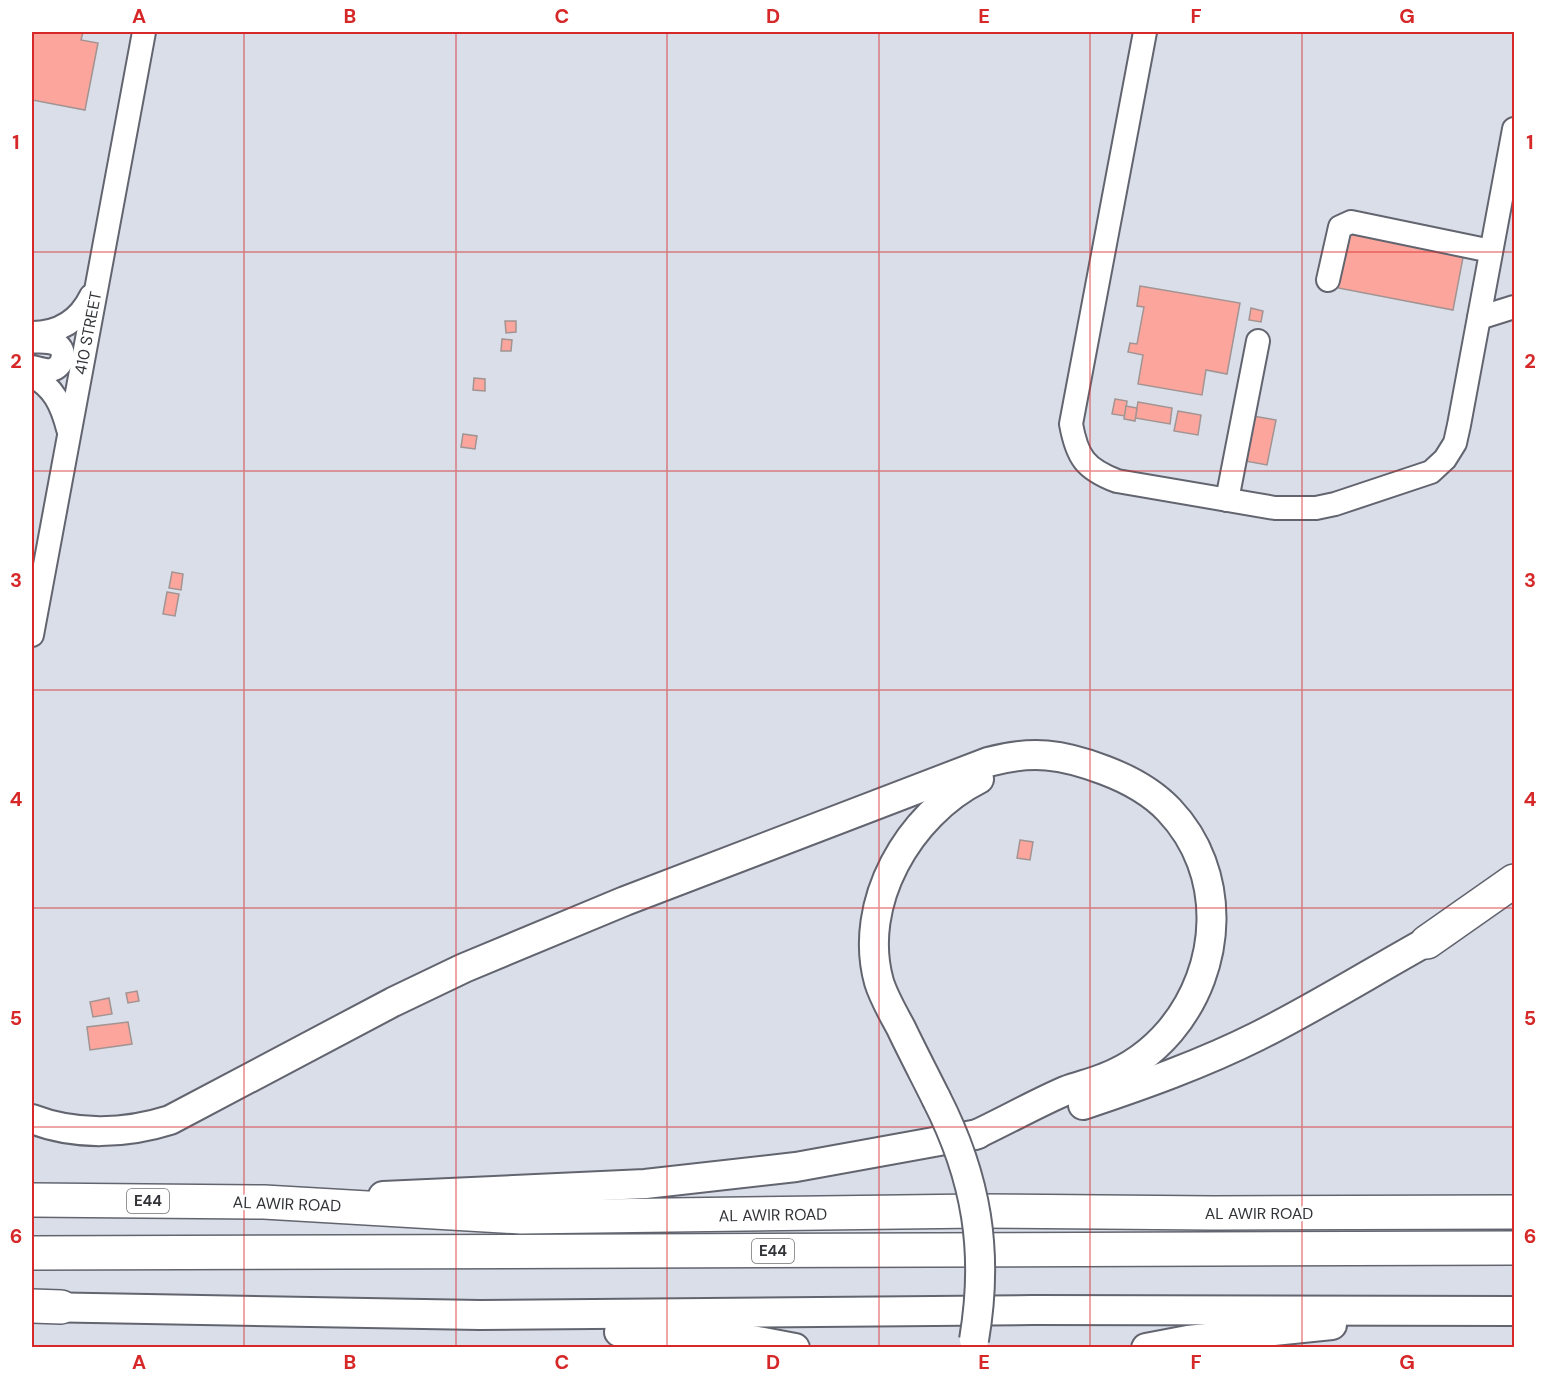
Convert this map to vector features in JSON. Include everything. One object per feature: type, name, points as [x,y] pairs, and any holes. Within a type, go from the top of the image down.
[{"type":"highway","points":[[1426,942],[1515,881]]},
{"type":"highway","name":"AL AWIR ROAD","points":[[32,1200],[264,1202],[521,1217],[980,1211],[1515,1212]]},
{"type":"highway","name":"E44","points":[[32,1254],[1515,1248]]},
{"type":"main road","points":[[32,1119],[61,1128],[96,1131],[134,1129],[161,1123],[188,1112],[393,1002],[484,960],[625,901],[988,762],[1017,756],[1052,755],[1068,758],[1101,769],[1139,786],[1170,811],[1191,842],[1206,876],[1213,913],[1205,968],[1180,1018],[1156,1046],[1142,1057],[1126,1068],[1065,1091],[975,1135]]},
{"type":"main road","points":[[973,1344],[981,1274],[977,1215],[966,1166],[954,1134],[886,1000],[879,981],[876,963],[876,926],[882,898],[892,868],[913,833],[927,817],[959,790],[997,771],[1038,762],[1070,763],[1101,769]]},
{"type":"main road","points":[[264,1202],[645,1184],[796,1167],[975,1135],[1079,1107],[1130,1090],[1215,1056],[1297,1016],[1426,942],[1515,895]]},
{"type":"main road","points":[[42,1307],[480,1315],[1033,1310],[1515,1311]]},
{"type":"main road","points":[[1146,1347],[1188,1340],[1296,1330],[1438,1311]]},
{"type":"main road","points":[[480,1315],[567,1330],[752,1340],[795,1347]]},
{"type":"street","name":"410 STREET","points":[[32,635],[144,32]]},
{"type":"street","points":[[1145,32],[1071,424],[1074,443],[1084,460],[1099,474],[1117,481],[1275,508],[1316,508],[1380,490],[1431,472],[1445,459],[1455,443],[1515,129]]},
{"type":"street","points":[[1328,280],[1340,227],[1351,222],[1491,251]]},
{"type":"street","points":[[32,333],[54,331],[71,322],[84,309],[97,284]]},
{"type":"street","points":[[1479,318],[1515,307]]},
{"type":"street","points":[[32,341],[55,343],[61,347],[63,360],[55,369],[49,371],[32,366]]},
{"type":"street","points":[[1227,500],[1258,341]]},
{"type":"street","points":[[32,376],[43,382],[56,396],[69,432]]},
{"type":"building","points":[[32,32],[83,32],[81,40],[98,43],[85,110],[32,100]]},
{"type":"building","points":[[1345,224],[1465,247],[1453,310],[1333,287]]},
{"type":"building","points":[[1140,286],[1240,303],[1227,374],[1206,370],[1202,395],[1138,384],[1143,355],[1128,352],[1130,343],[1137,344],[1144,307],[1137,306]]},
{"type":"building","points":[[1251,308],[1263,311],[1261,322],[1249,320]]},
{"type":"building","points":[[505,321],[516,321],[516,332],[506,333]]},
{"type":"building","points":[[502,339],[512,340],[511,351],[501,351]]},
{"type":"building","points":[[474,378],[485,379],[485,391],[473,390]]},
{"type":"building","points":[[1115,399],[1127,401],[1125,416],[1112,414]]},
{"type":"building","points":[[1138,402],[1172,408],[1170,424],[1135,418]]},
{"type":"building","points":[[1126,406],[1137,408],[1135,421],[1124,419]]},
{"type":"building","points":[[1178,411],[1201,415],[1198,435],[1174,431]]},
{"type":"building","points":[[1253,416],[1276,420],[1267,465],[1245,461]]},
{"type":"building","points":[[463,434],[477,436],[475,449],[461,447]]},
{"type":"building","points":[[172,572],[183,574],[181,590],[169,588]]},
{"type":"building","points":[[167,592],[179,594],[175,616],[163,614]]},
{"type":"building","points":[[1020,840],[1033,842],[1030,860],[1017,858]]},
{"type":"building","points":[[137,991],[139,1001],[128,1003],[126,993]]},
{"type":"building","points":[[109,998],[112,1014],[93,1017],[90,1002]]},
{"type":"building","points":[[128,1022],[132,1044],[90,1050],[87,1027]]}]
